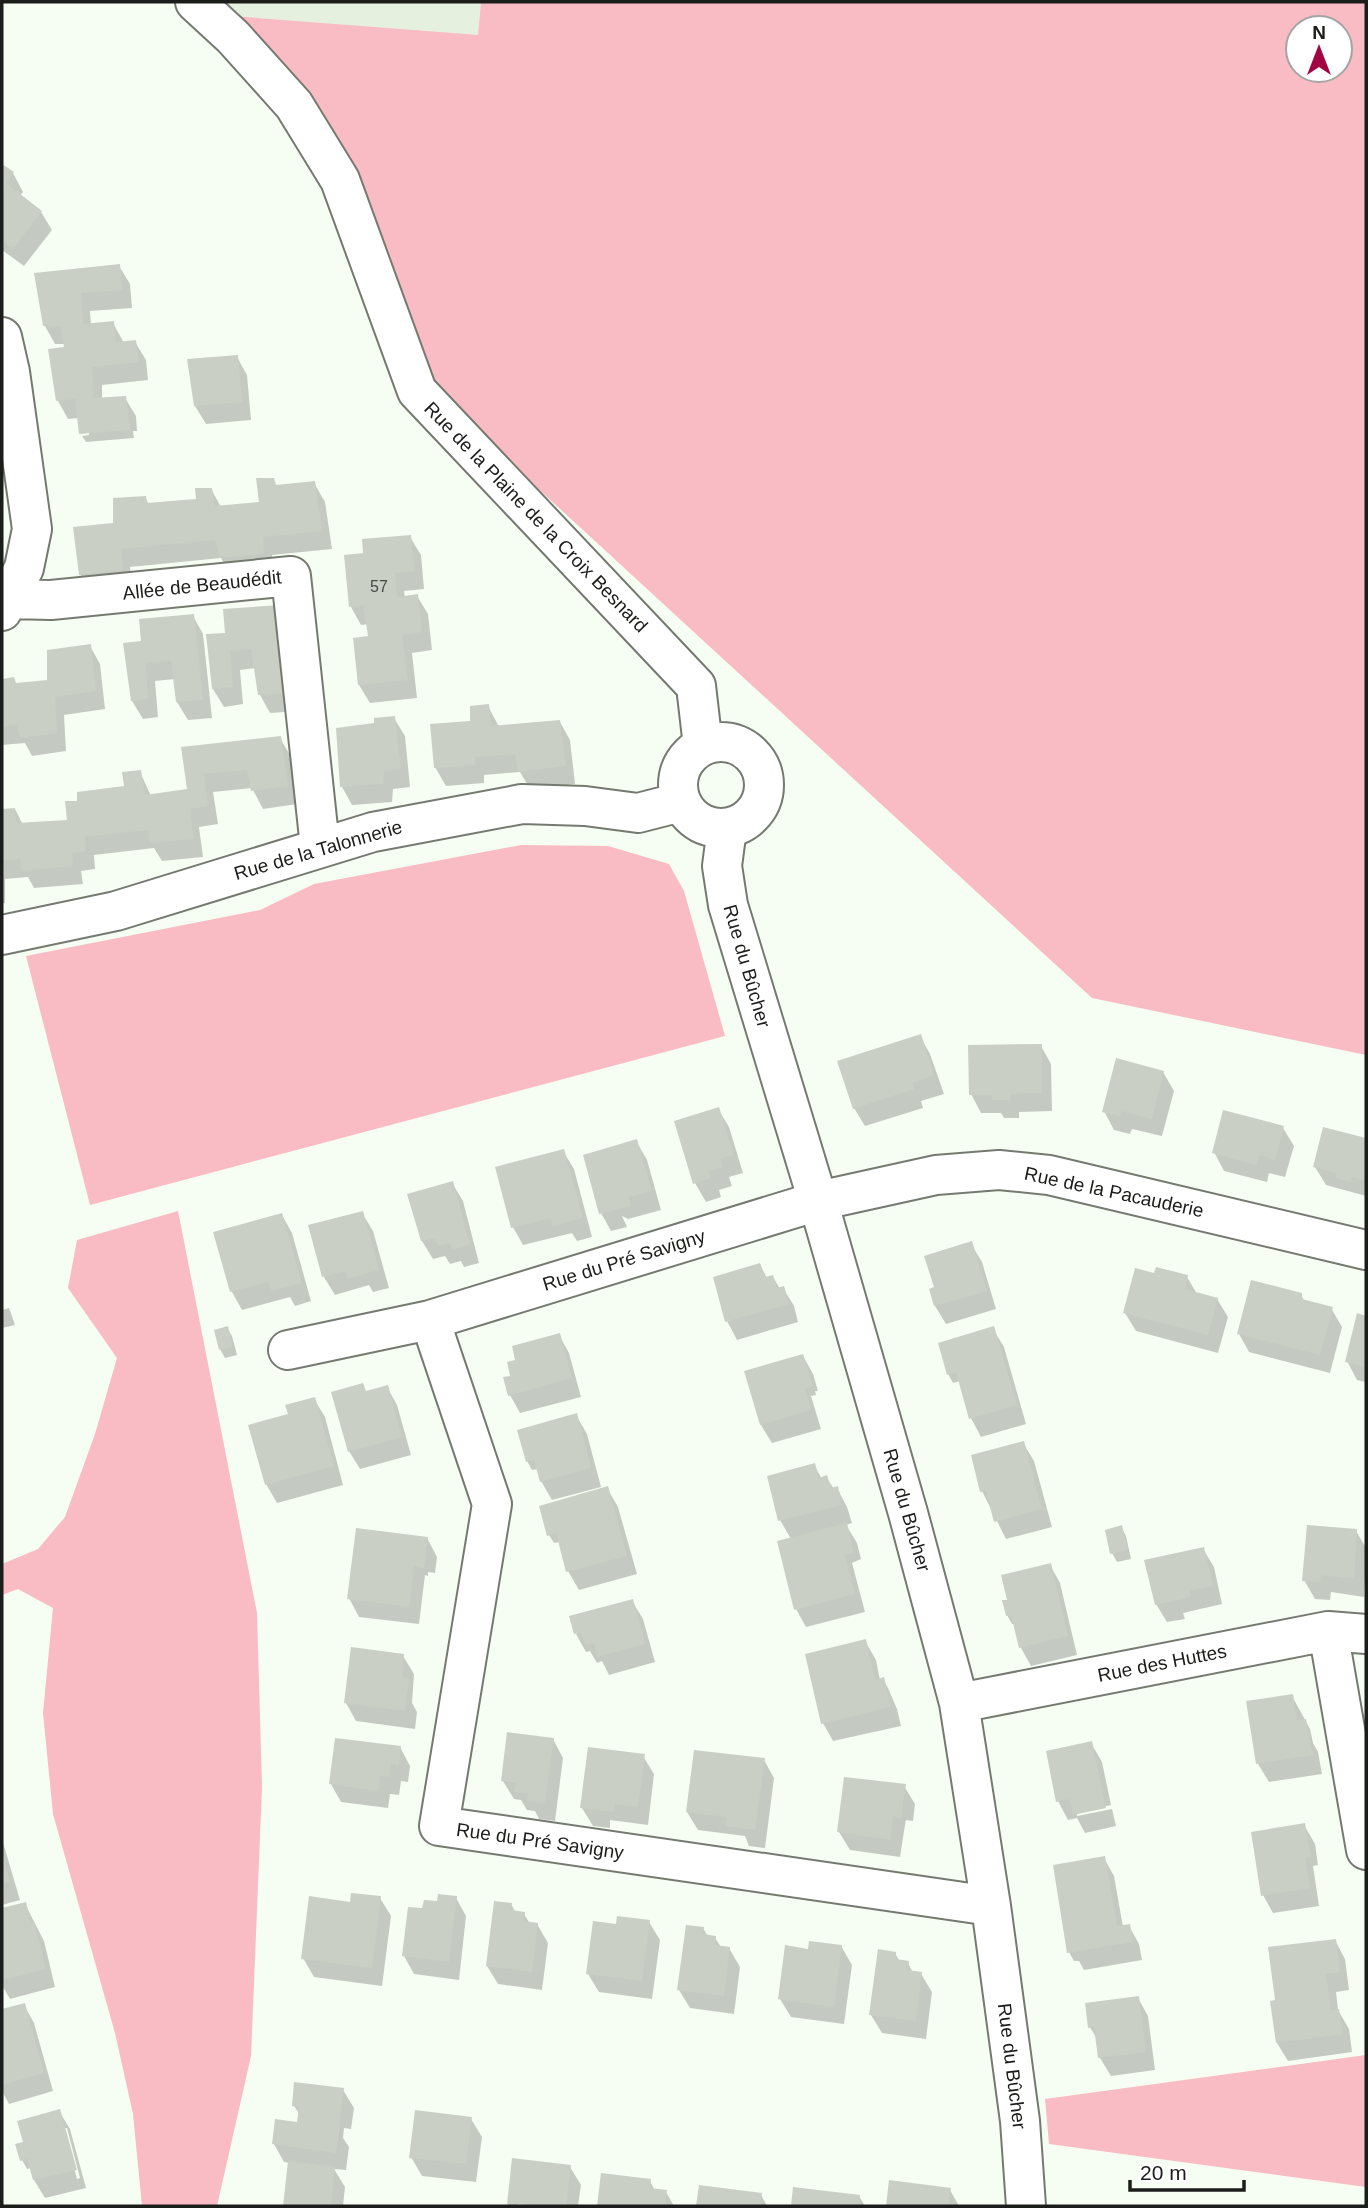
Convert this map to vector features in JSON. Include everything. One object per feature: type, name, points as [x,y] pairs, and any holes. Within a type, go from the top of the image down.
[{"type":"street","name":"Rue de la Plaine de la Croix Besnard","points":[[195,2],[233,37],[295,105],[340,180],[417,391],[696,686],[703,746]]},
{"type":"street","points":[[2,337],[10,372],[32,529],[24,568],[6,605]]},
{"type":"street","name":"Allée de Beaudédit","points":[[6,605],[291,576],[320,847]]},
{"type":"street","points":[[715,742],[739,745],[757,761],[763,772],[765,784],[759,807],[751,818],[740,825],[715,828],[695,820],[681,802],[678,786],[681,769],[690,755],[703,746],[715,742]]},
{"type":"street","name":"Rue de la Talonnerie","points":[[2,935],[116,911],[373,831],[522,804],[573,805],[638,813],[681,802]]},
{"type":"street","name":"Rue du Bûcher","points":[[727,828],[722,866],[728,905],[818,1201],[908,1513],[959,1703],[991,1906],[1020,2121],[1026,2206]]},
{"type":"street","name":"Rue de la Pacauderie","points":[[818,1201],[936,1175],[999,1170],[1049,1175],[1366,1250]]},
{"type":"street","name":"Rue du Pré Savigny","points":[[288,1350],[430,1320],[818,1201]]},
{"type":"street","name":"Rue du Pré Savigny","points":[[430,1320],[492,1504],[439,1826],[991,1906]]},
{"type":"street","points":[[1328,1631],[1366,1850]]},
{"type":"street","name":"Rue des Huttes","points":[[959,1703],[1328,1631],[1366,1634]]},
{"type":"shaded area","points":[[189,2],[481,2],[478,36],[220,15]]},
{"type":"shaded area","points":[[481,2],[1366,2],[1366,1055],[1092,998],[422,382],[344,148],[220,15],[478,35]]},
{"type":"shaded area","points":[[521,845],[608,846],[669,864],[684,891],[725,1036],[90,1205],[26,956],[260,910],[314,884]]},
{"type":"shaded area","points":[[178,1211],[257,1613],[262,1787],[251,2056],[217,2206],[142,2206],[133,2114],[115,2033],[53,1814],[43,1713],[53,1608],[18,1589],[2,1595],[2,1564],[38,1549],[65,1517],[95,1434],[117,1358],[68,1288],[77,1240]]},
{"type":"shaded area","points":[[1366,2055],[1366,2187],[1049,2144],[1045,2099]]},
{"type":"building","points":[[2,164],[14,172],[6,183],[42,211],[13,249],[2,241]]},
{"type":"building","points":[[120,264],[122,290],[81,293],[83,324],[114,321],[116,342],[136,340],[139,362],[92,367],[94,398],[126,396],[130,430],[79,434],[75,399],[56,401],[48,349],[64,347],[60,326],[43,326],[34,273]]},
{"type":"building","points":[[238,355],[242,402],[194,406],[187,359]]},
{"type":"building","points":[[256,478],[274,478],[276,485],[315,481],[322,531],[263,537],[264,554],[219,558],[215,540],[121,549],[123,570],[79,575],[73,527],[113,523],[113,498],[146,496],[147,503],[196,499],[195,488],[212,488],[215,506],[259,502]]},
{"type":"building","points":[[411,535],[415,571],[395,573],[397,597],[418,594],[422,632],[402,635],[408,680],[358,685],[353,638],[368,636],[363,605],[349,607],[344,555],[363,553],[362,539]]},
{"type":"building","points":[[280,605],[291,693],[258,695],[251,649],[230,651],[233,687],[212,689],[206,634],[225,633],[223,609]]},
{"type":"building","points":[[194,614],[203,700],[176,702],[171,661],[146,663],[148,699],[131,701],[123,643],[141,641],[139,619]]},
{"type":"building","points":[[91,644],[96,691],[55,697],[57,733],[20,738],[17,725],[2,727],[2,679],[14,677],[16,683],[47,680],[47,650]]},
{"type":"building","points":[[489,704],[491,726],[560,720],[566,766],[518,772],[515,754],[475,757],[475,765],[434,768],[430,724],[470,721],[470,706]]},
{"type":"building","points":[[395,716],[401,769],[384,771],[383,784],[340,787],[336,728],[374,723],[374,718]]},
{"type":"building","points":[[281,736],[288,786],[251,791],[247,770],[204,774],[208,806],[190,809],[194,839],[150,843],[148,830],[85,837],[86,851],[72,853],[73,866],[22,871],[20,859],[2,861],[2,809],[15,808],[17,823],[67,820],[65,801],[77,801],[77,792],[124,786],[122,772],[141,770],[145,795],[187,789],[181,747]]},
{"type":"building","points":[[921,1034],[934,1075],[912,1083],[914,1089],[853,1109],[837,1061]]},
{"type":"building","points":[[1042,1044],[1042,1093],[1010,1094],[1010,1100],[992,1100],[992,1095],[969,1095],[968,1045]]},
{"type":"building","points":[[1116,1058],[1164,1071],[1152,1119],[1121,1111],[1120,1116],[1102,1112]]},
{"type":"building","points":[[719,1107],[734,1155],[720,1159],[722,1167],[709,1172],[711,1178],[693,1184],[674,1121]]},
{"type":"building","points":[[1223,1110],[1284,1126],[1275,1160],[1259,1155],[1256,1165],[1212,1153]]},
{"type":"building","points":[[1323,1127],[1366,1138],[1366,1181],[1352,1177],[1351,1182],[1335,1178],[1336,1173],[1313,1167]]},
{"type":"building","points":[[637,1139],[652,1191],[629,1197],[631,1206],[599,1214],[583,1155]]},
{"type":"building","points":[[564,1149],[583,1218],[553,1226],[551,1218],[511,1228],[495,1167]]},
{"type":"building","points":[[453,1181],[470,1245],[452,1250],[450,1243],[438,1246],[435,1238],[421,1241],[407,1194]]},
{"type":"building","points":[[363,1211],[379,1270],[347,1279],[345,1271],[322,1277],[308,1225]]},
{"type":"building","points":[[282,1213],[302,1283],[271,1291],[269,1282],[230,1292],[213,1232]]},
{"type":"building","points":[[972,1241],[987,1291],[934,1306],[929,1289],[934,1287],[924,1256]]},
{"type":"building","points":[[760,1263],[765,1277],[773,1275],[777,1288],[784,1286],[789,1304],[725,1322],[713,1277]]},
{"type":"building","points":[[1156,1267],[1188,1275],[1185,1289],[1218,1298],[1208,1335],[1123,1313],[1135,1268],[1154,1273]]},
{"type":"building","points":[[1251,1280],[1302,1293],[1302,1299],[1333,1307],[1320,1355],[1237,1334]]},
{"type":"building","points":[[1357,1313],[1366,1316],[1366,1367],[1345,1362]]},
{"type":"building","points":[[228,1326],[233,1347],[219,1350],[214,1330]]},
{"type":"building","points":[[994,1326],[1017,1405],[969,1419],[956,1372],[947,1375],[938,1343]]},
{"type":"building","points":[[560,1333],[572,1378],[508,1396],[503,1377],[510,1376],[507,1362],[515,1360],[512,1346]]},
{"type":"building","points":[[803,1354],[813,1386],[805,1388],[811,1410],[760,1425],[744,1371]]},
{"type":"building","points":[[363,1383],[366,1391],[388,1385],[402,1437],[348,1452],[331,1392]]},
{"type":"building","points":[[315,1397],[334,1466],[265,1485],[248,1425],[288,1414],[285,1405]]},
{"type":"building","points":[[577,1413],[591,1468],[540,1482],[534,1460],[526,1462],[517,1430]]},
{"type":"building","points":[[1024,1441],[1042,1509],[994,1522],[986,1491],[980,1492],[971,1455]]},
{"type":"building","points":[[815,1463],[819,1478],[827,1475],[831,1488],[838,1486],[842,1505],[778,1521],[767,1476]]},
{"type":"building","points":[[608,1486],[627,1556],[566,1572],[556,1533],[547,1536],[539,1506]]},
{"type":"building","points":[[847,1523],[854,1553],[845,1555],[855,1594],[794,1610],[777,1541]]},
{"type":"building","points":[[1122,1525],[1128,1550],[1110,1554],[1105,1530]]},
{"type":"building","points":[[1307,1525],[1357,1529],[1354,1579],[1321,1575],[1320,1582],[1302,1581]]},
{"type":"building","points":[[356,1528],[428,1537],[424,1568],[414,1566],[409,1607],[347,1599]]},
{"type":"building","points":[[1204,1547],[1213,1586],[1190,1591],[1191,1597],[1155,1605],[1144,1560]]},
{"type":"building","points":[[1051,1563],[1068,1636],[1019,1648],[1011,1615],[1006,1616],[1002,1600],[1007,1600],[1001,1575]]},
{"type":"building","points":[[633,1599],[645,1644],[597,1657],[594,1643],[585,1645],[581,1633],[574,1634],[569,1616]]},
{"type":"building","points":[[866,1639],[875,1680],[884,1677],[891,1707],[821,1724],[805,1654]]},
{"type":"building","points":[[351,1647],[404,1654],[402,1677],[409,1678],[405,1711],[344,1703]]},
{"type":"building","points":[[1293,1694],[1297,1720],[1306,1719],[1313,1755],[1256,1764],[1246,1701]]},
{"type":"building","points":[[507,1732],[554,1738],[545,1803],[527,1801],[528,1794],[514,1792],[516,1783],[501,1781]]},
{"type":"building","points":[[335,1738],[401,1746],[399,1765],[391,1764],[389,1777],[380,1776],[378,1791],[329,1784]]},
{"type":"building","points":[[1092,1741],[1106,1808],[1073,1815],[1070,1799],[1056,1802],[1046,1751]]},
{"type":"building","points":[[588,1747],[645,1754],[638,1807],[615,1804],[614,1812],[580,1808]]},
{"type":"building","points":[[694,1750],[765,1758],[755,1830],[725,1826],[726,1817],[686,1812]]},
{"type":"building","points":[[844,1777],[906,1784],[901,1818],[893,1816],[890,1840],[837,1832]]},
{"type":"building","points":[[1305,1823],[1311,1857],[1305,1858],[1310,1888],[1261,1896],[1251,1832]]},
{"type":"building","points":[[2,1852],[10,1882],[2,1884]]},
{"type":"building","points":[[1105,1856],[1117,1926],[1130,1924],[1133,1942],[1067,1953],[1053,1865]]},
{"type":"building","points":[[351,1893],[381,1896],[372,1968],[301,1959],[309,1896],[350,1902]]},
{"type":"building","points":[[438,1894],[457,1896],[449,1962],[402,1956],[408,1907],[422,1908],[424,1900],[437,1901]]},
{"type":"building","points":[[494,1901],[512,1903],[511,1910],[525,1912],[524,1921],[538,1923],[532,1972],[486,1966]]},
{"type":"building","points":[[26,1902],[31,1922],[34,1921],[46,1969],[2,1980],[2,1908]]},
{"type":"building","points":[[617,1916],[650,1920],[642,1981],[586,1974],[593,1921],[616,1924]]},
{"type":"building","points":[[686,1925],[704,1927],[703,1934],[716,1936],[715,1945],[730,1947],[724,1996],[677,1990]]},
{"type":"building","points":[[1336,1939],[1340,1972],[1326,1974],[1331,2010],[1339,2009],[1343,2034],[1276,2043],[1270,2001],[1275,2000],[1268,1947]]},
{"type":"building","points":[[809,1941],[842,1945],[834,2007],[778,1999],[785,1945],[808,1949]]},
{"type":"building","points":[[878,1949],[896,1952],[896,1959],[909,1961],[908,1970],[922,1972],[916,2021],[869,2015]]},
{"type":"building","points":[[1139,1996],[1146,2052],[1098,2058],[1094,2027],[1088,2028],[1085,2003]]},
{"type":"building","points":[[25,2003],[44,2073],[2,2085],[2,2009]]},
{"type":"building","points":[[294,2082],[344,2088],[336,2153],[272,2144],[275,2119],[297,2122],[299,2107],[292,2106]]},
{"type":"building","points":[[60,2109],[77,2170],[33,2180],[27,2159],[20,2161],[15,2144],[23,2142],[17,2121]]},
{"type":"building","points":[[415,2110],[472,2117],[466,2164],[409,2158]]},
{"type":"building","points":[[512,2158],[571,2165],[566,2206],[507,2204]]},
{"type":"building","points":[[288,2161],[335,2167],[331,2206],[283,2206]]},
{"type":"building","points":[[601,2173],[651,2179],[650,2188],[667,2190],[665,2206],[597,2206]]},
{"type":"building","points":[[889,2180],[951,2188],[948,2206],[886,2206]]},
{"type":"building","points":[[699,2185],[762,2193],[760,2206],[696,2206]]},
{"type":"building","points":[[793,2187],[860,2195],[859,2206],[791,2206]]}]
